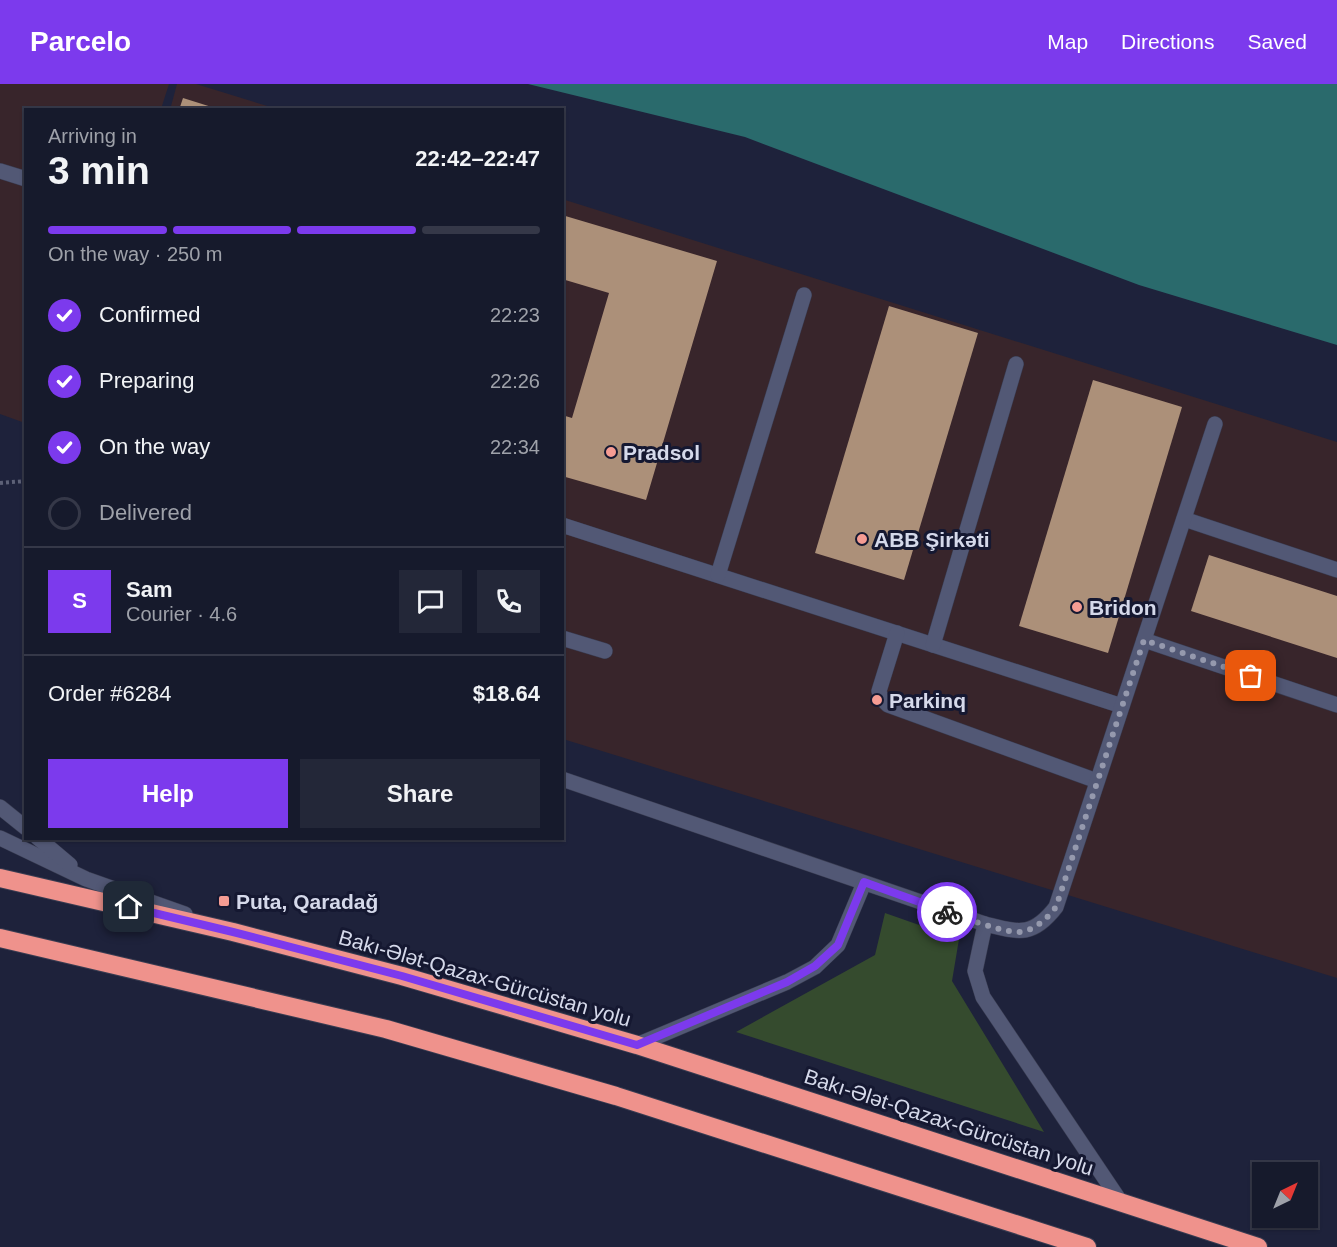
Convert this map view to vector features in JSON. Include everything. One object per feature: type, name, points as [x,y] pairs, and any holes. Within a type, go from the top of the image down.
[{"type":"highway","name":"Bakı-Ələt-Qazax-Gürcüstan yolu","points":[[0,878],[233,932],[402,976],[637,1045],[1258,1247]]},
{"type":"highway","points":[[0,938],[386,1029],[616,1096],[1087,1247]]},
{"type":"street","points":[[0,171],[24,178]]},
{"type":"street","points":[[718,575],[804,294]]},
{"type":"street","points":[[933,645],[1016,364]]},
{"type":"street","points":[[564,780],[984,924],[1018,932],[1032,928],[1046,920],[1056,907],[1215,424]]},
{"type":"street","points":[[1184,519],[1337,570]]},
{"type":"street","points":[[564,526],[1122,706]]},
{"type":"street","points":[[897,633],[879,691],[881,698],[888,705],[1097,781]]},
{"type":"street","points":[[564,639],[605,651]]},
{"type":"street","points":[[1144,640],[1337,705]]},
{"type":"street","points":[[0,807],[24,826]]},
{"type":"street","points":[[0,838],[86,879],[233,932]]},
{"type":"street","points":[[40,840],[86,879]]},
{"type":"street","points":[[637,1045],[787,982],[815,966],[838,945],[864,882]]},
{"type":"street","points":[[984,924],[975,971],[983,997],[1120,1201]]},
{"type":"path","points":[[0,483],[24,481]]},
{"type":"shaded area","points":[[0,84],[169,84],[161,108],[24,108],[24,423],[0,414]]},
{"type":"shaded area","points":[[177,84],[196,84],[274,108],[171,108]]},
{"type":"shaded area","points":[[528,84],[1337,84],[1337,345],[1139,285],[745,137]]},
{"type":"shaded area","points":[[564,200],[1337,442],[1337,978],[564,739]]},
{"type":"shaded area","points":[[885,913],[959,939],[952,981],[1044,1132],[736,1032],[875,955]]},
{"type":"building","points":[[183,98],[215,108],[180,108]]},
{"type":"building","points":[[564,216],[717,261],[646,500],[564,477],[564,416],[572,418],[609,293],[564,280]]},
{"type":"building","points":[[889,306],[978,333],[904,580],[815,553]]},
{"type":"building","points":[[1093,380],[1182,407],[1108,653],[1019,626]]},
{"type":"building","points":[[1209,555],[1337,596],[1337,658],[1191,611]]},
{"type":"way so far","points":[[947,912],[1018,932],[1032,928],[1046,920],[1056,907],[1144,640],[1251,676]]},
{"type":"place","name":"Pradsol","points":[[611,452]]},
{"type":"place","name":"ABB Şirkəti","points":[[862,539]]},
{"type":"place","name":"Bridon","points":[[1077,607]]},
{"type":"place","name":"Parkinq","points":[[877,700]]},
{"type":"place","name":"Puta, Qaradağ","points":[[224,901]]},
{"type":"route","points":[[129,907],[402,976],[637,1045],[787,982],[815,966],[838,945],[864,882],[947,912]]}]
